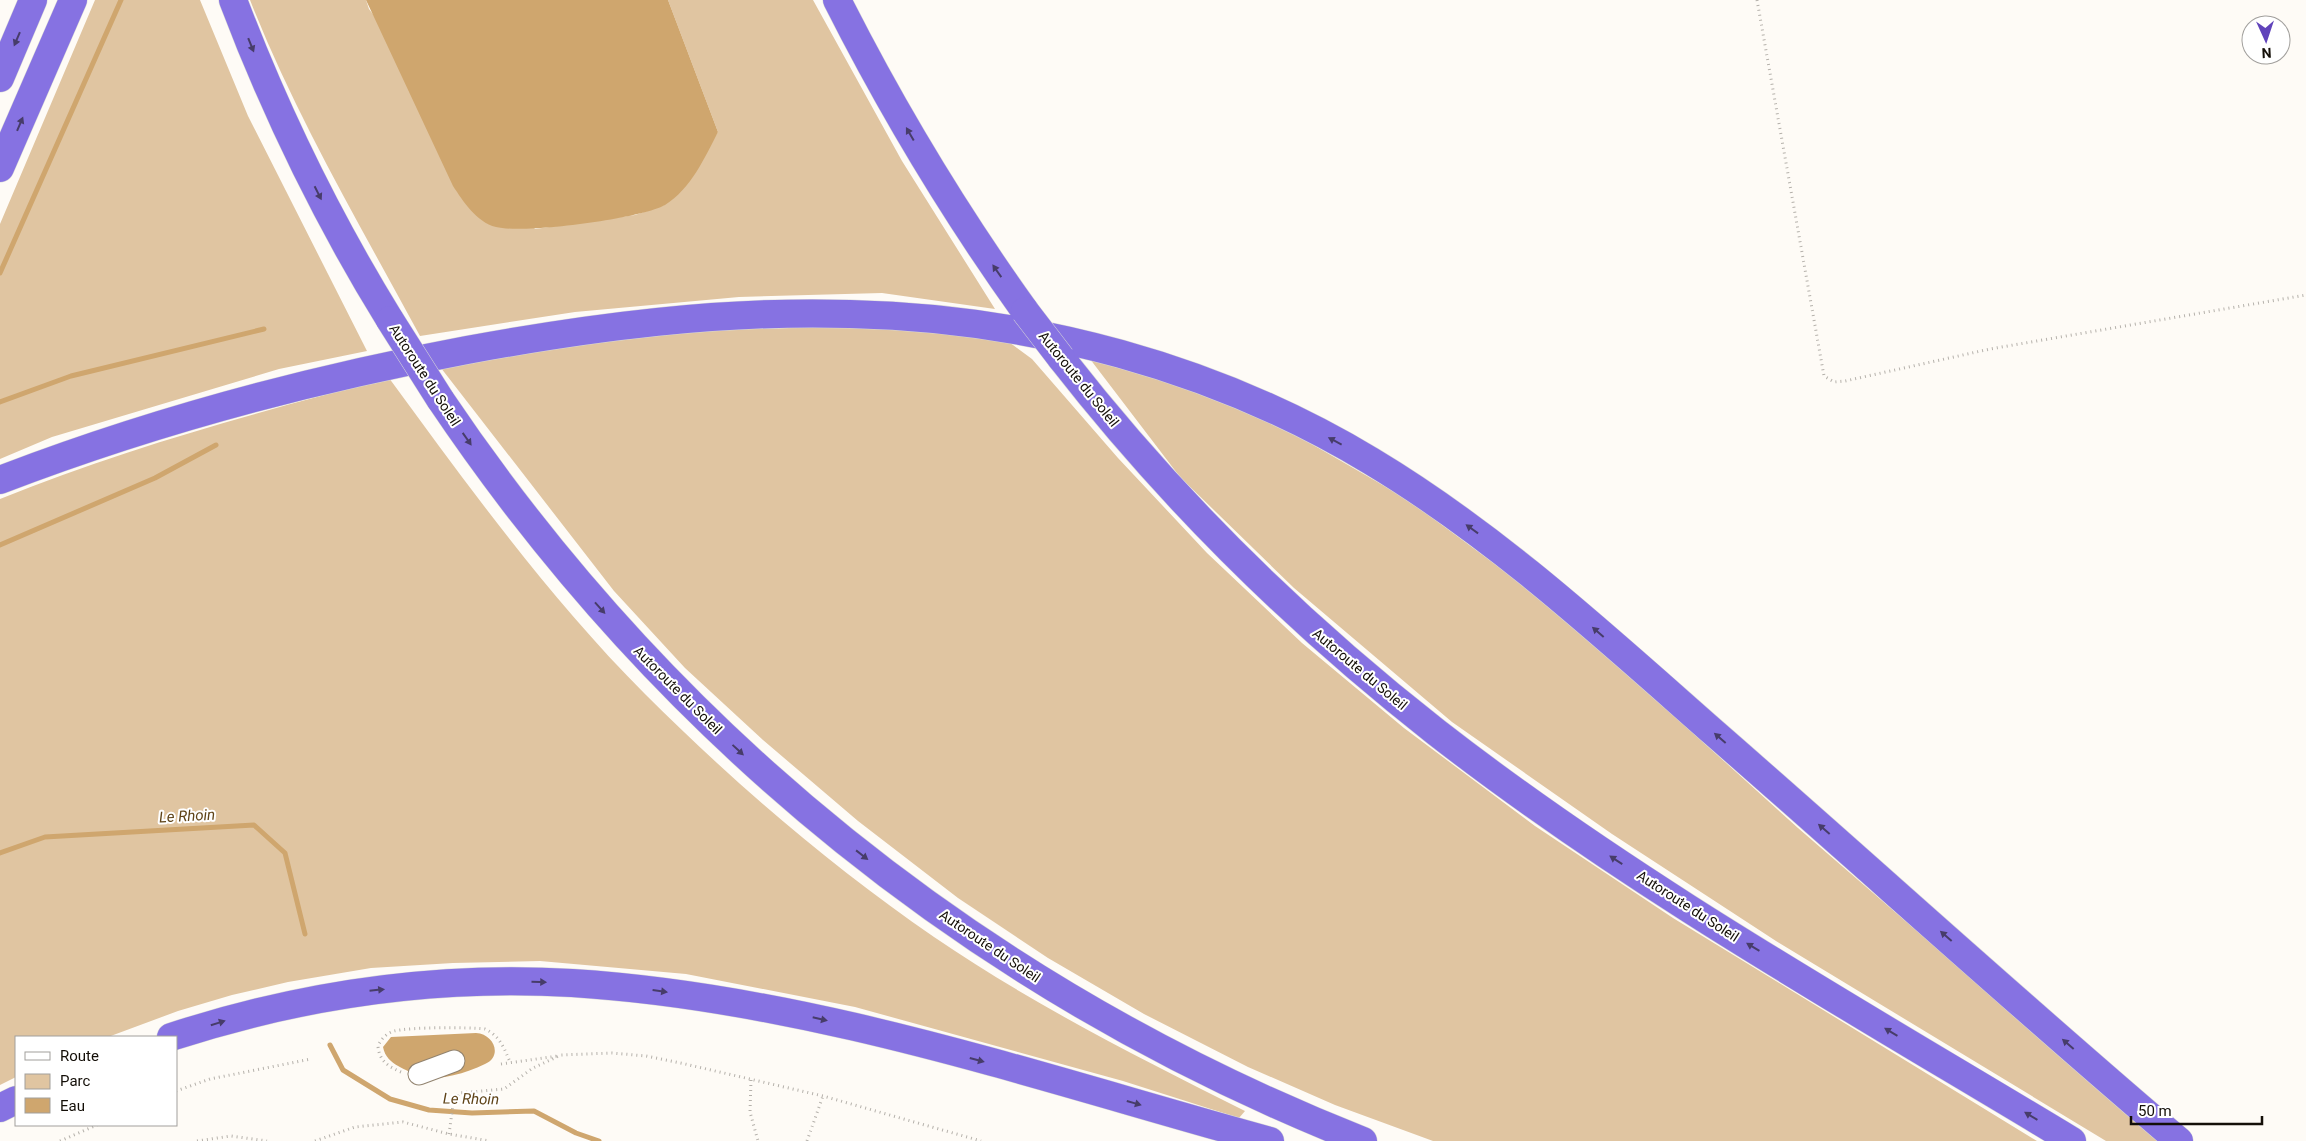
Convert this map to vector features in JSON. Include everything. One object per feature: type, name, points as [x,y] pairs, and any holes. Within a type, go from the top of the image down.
[{"type":"highway","points":[[0,78],[34,0]]},
{"type":"highway","points":[[0,168],[73,0]]},
{"type":"highway","name":"Autoroute du Soleil","points":[[233,0],[273,99],[302,161],[342,239],[390,320],[440,399],[534,530],[630,642],[733,746],[837,835],[954,923],[1063,994],[1137,1036],[1218,1077],[1304,1117],[1363,1141]]},
{"type":"highway","name":"Autoroute du Soleil","points":[[837,0],[882,86],[933,174],[983,251],[1061,358],[1142,456],[1235,554],[1338,651],[1436,732],[1544,811],[1655,886],[2072,1141]]},
{"type":"highway","points":[[0,480],[146,430],[302,385],[504,344],[640,325],[776,315],[879,315],[948,321],[1017,331],[1082,344],[1149,362],[1246,398],[1323,434],[1405,482],[1481,535],[1536,579],[1683,706],[2179,1141]]},
{"type":"highway","points":[[174,1036],[261,1011],[369,990],[496,982],[568,983],[611,986],[748,1004],[852,1027],[1270,1141]]},
{"type":"highway","points":[[0,1108],[15,1100]]},
{"type":"lane","points":[[419,1074],[454,1061]]},
{"type":"path","points":[[1757,0],[1824,376],[1834,382],[1990,349],[2306,295]]},
{"type":"path","points":[[419,1074],[411,1075],[389,1066],[378,1052],[380,1040],[393,1031],[485,1029],[495,1034],[501,1042],[510,1062]]},
{"type":"path","points":[[501,1064],[561,1055],[612,1053],[646,1056],[823,1096],[981,1141]]},
{"type":"path","points":[[449,1134],[454,1105],[459,1093],[504,1089],[533,1068],[561,1055]]},
{"type":"path","points":[[178,1090],[210,1079],[311,1059]]},
{"type":"path","points":[[751,1080],[750,1112],[758,1141]]},
{"type":"path","points":[[807,1141],[823,1096]]},
{"type":"path","points":[[315,1141],[356,1127],[403,1122],[449,1134],[490,1141]]},
{"type":"path","points":[[60,1141],[95,1126]]},
{"type":"path","points":[[198,1141],[232,1136],[267,1141]]},
{"type":"green space","points":[[95,0],[200,0],[248,116],[367,351],[279,369],[52,437],[0,459],[0,224]]},
{"type":"green space","points":[[250,0],[366,0],[369,9],[535,229],[635,215],[664,205],[718,132],[668,0],[813,0],[902,161],[995,309],[882,293],[739,297],[575,312],[420,336],[308,128]]},
{"type":"green space","points":[[825,327],[923,329],[1009,342],[1032,359],[1118,458],[1207,553],[1302,643],[1404,728],[1535,826],[1673,918],[2037,1141],[1433,1141],[1335,1105],[1248,1067],[1144,1014],[1048,958],[958,898],[858,821],[763,740],[685,668],[614,591],[441,368],[584,344],[711,330]]},
{"type":"green space","points":[[1090,359],[1117,364],[1263,416],[1407,499],[1557,610],[1798,828],[2035,1033],[2165,1141],[2106,1141],[1776,941],[1612,834],[1452,722],[1294,588],[1180,477]]},
{"type":"green space","points":[[389,378],[511,541],[576,619],[645,694],[713,760],[784,822],[858,882],[971,962],[1086,1029],[1245,1111],[1239,1118],[1123,1081],[855,1007],[686,974],[540,961],[453,963],[371,968],[288,982],[232,995],[178,1011],[111,1036],[15,1036],[15,1078],[0,1085],[0,499],[143,447]]},
{"type":"water","points":[[366,0],[668,0],[718,132],[690,181],[665,205],[632,215],[582,224],[510,229],[496,227],[476,216],[453,186]]},
{"type":"water","points":[[476,1033],[488,1037],[492,1041],[495,1051],[494,1056],[491,1060],[477,1068],[445,1077],[420,1079],[393,1063],[385,1054],[383,1047],[391,1037]]},
{"type":"waterway","points":[[0,273],[121,0]]},
{"type":"waterway","points":[[0,402],[71,376],[264,329]]},
{"type":"waterway","points":[[0,545],[155,478],[216,445]]},
{"type":"waterway","name":"Le Rhoin","points":[[0,853],[45,837],[254,825],[285,853],[305,934]]},
{"type":"waterway","name":"Le Rhoin","points":[[330,1045],[343,1070],[390,1099],[429,1110],[472,1113],[534,1111],[576,1133],[599,1141]]}]
